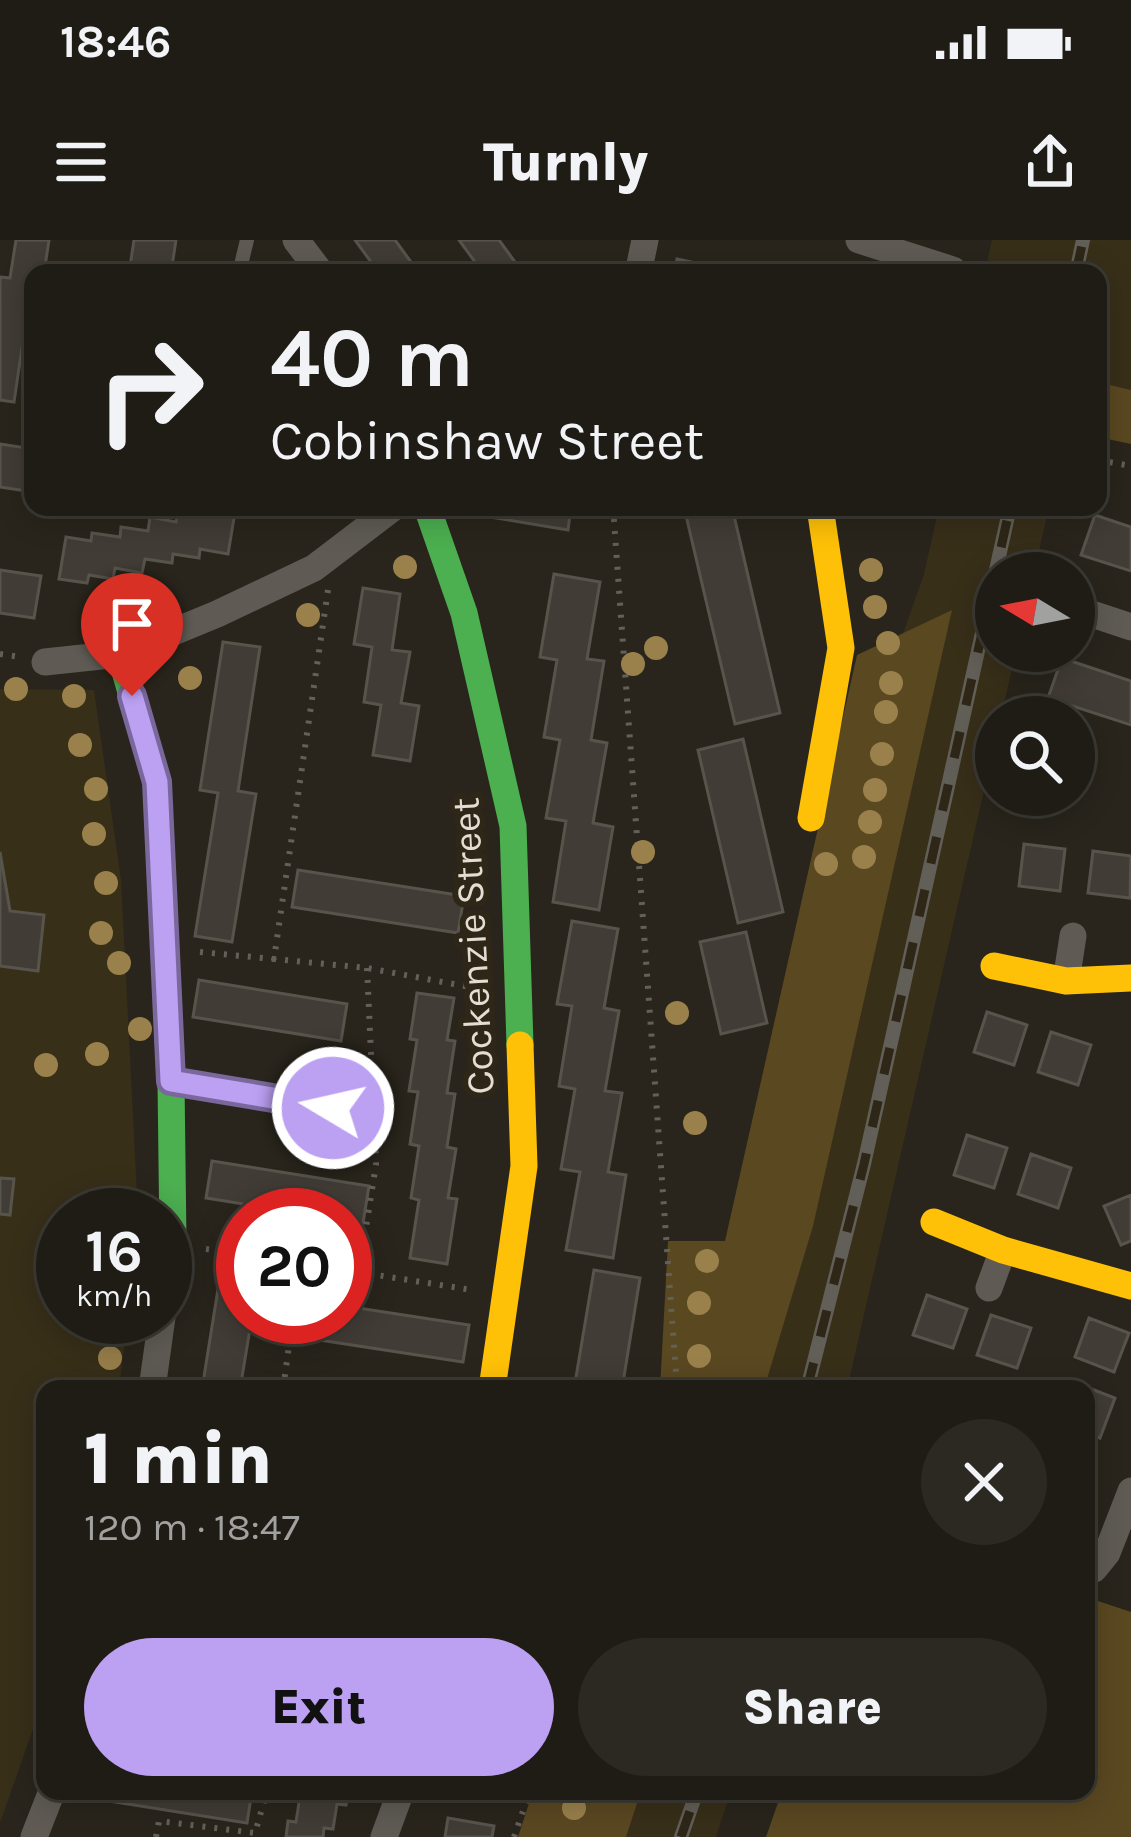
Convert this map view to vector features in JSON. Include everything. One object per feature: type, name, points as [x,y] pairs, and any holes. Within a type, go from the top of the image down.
[{"type":"street","points":[[296,240],[314,264]]},
{"type":"street","points":[[859,240],[930,264]]},
{"type":"street","points":[[45,662],[120,654],[218,614],[314,568],[382,516]]},
{"type":"street","name":"Cockenzie Street","points":[[430,516],[464,613],[513,826],[524,1166],[493,1380]]},
{"type":"street","points":[[811,818],[841,648],[821,516]]},
{"type":"street","points":[[1095,615],[1131,627]]},
{"type":"street","points":[[120,654],[157,782],[168,949],[172,1188]]},
{"type":"street","points":[[1066,981],[1073,936]]},
{"type":"street","points":[[994,966],[1066,981],[1131,978]]},
{"type":"street","points":[[934,1222],[1003,1250],[1131,1286]]},
{"type":"street","points":[[988,1288],[1003,1250]]},
{"type":"street","points":[[153,1380],[158,1344]]},
{"type":"street","points":[[1095,1568],[1107,1553],[1131,1491]]},
{"type":"street","points":[[34,1837],[48,1800]]},
{"type":"street","points":[[384,1837],[398,1800]]},
{"type":"lane","points":[[171,1081],[374,1114]]},
{"type":"path","points":[[614,516],[673,1380]]},
{"type":"path","points":[[274,959],[333,553]]},
{"type":"path","points":[[168,949],[367,968],[519,996]]},
{"type":"path","points":[[372,1274],[506,1295]]},
{"type":"path","points":[[285,1380],[290,1344]]},
{"type":"path","points":[[156,1837],[159,1821],[255,1835],[265,1800]]},
{"type":"path","points":[[514,1837],[527,1800]]},
{"type":"shaded area","points":[[992,240],[1131,240],[1131,390],[1107,384],[1107,264],[987,264]]},
{"type":"shaded area","points":[[1107,384],[1131,390],[1131,444],[1107,439]]},
{"type":"shaded area","points":[[937,516],[1047,516],[1039,552],[975,552],[975,672],[1011,672],[1006,696],[975,696],[978,816],[849,1380],[739,1380],[881,696],[924,574]]},
{"type":"shaded area","points":[[952,610],[813,1226],[767,1380],[660,1380],[668,1241],[725,1241],[857,655]]},
{"type":"shaded area","points":[[0,689],[94,690],[121,880],[137,1188],[36,1188],[36,1344],[125,1344],[120,1380],[36,1380],[36,1721],[0,1823]]},
{"type":"shaded area","points":[[1095,1600],[1131,1612],[1131,1837],[766,1837],[779,1800],[1095,1800]]},
{"type":"shaded area","points":[[530,1800],[638,1800],[626,1837],[518,1837]]},
{"type":"shaded area","points":[[559,1800],[728,1800],[716,1837],[547,1837]]},
{"type":"building","points":[[16,240],[49,240],[45,264],[24,264],[24,334],[14,402],[0,400],[0,280],[10,278]]},
{"type":"building","points":[[134,240],[176,240],[172,264],[130,264]]},
{"type":"building","points":[[355,240],[395,240],[412,264],[372,264]]},
{"type":"building","points":[[459,240],[499,240],[516,264],[476,264]]},
{"type":"building","points":[[0,444],[24,448],[24,491],[0,487]]},
{"type":"building","points":[[177,516],[234,516],[228,554],[200,549],[199,558],[173,554],[172,563],[145,559],[142,573],[115,568],[113,579],[89,575],[87,583],[59,579],[66,537],[91,541],[92,533],[120,537],[121,527],[148,531],[150,517],[176,522]]},
{"type":"building","points":[[484,516],[570,516],[568,530]]},
{"type":"building","points":[[686,516],[734,516],[780,713],[735,724]]},
{"type":"building","points":[[1095,516],[1131,527],[1131,571],[1095,559],[1095,552],[1082,552]]},
{"type":"building","points":[[0,570],[41,576],[34,618],[0,613]]},
{"type":"building","points":[[554,574],[600,582],[587,659],[604,661],[591,740],[607,743],[593,823],[613,827],[599,910],[553,902],[566,821],[546,818],[560,740],[544,737],[557,660],[540,657]]},
{"type":"building","points":[[363,588],[400,594],[392,650],[410,652],[401,703],[419,706],[410,761],[373,755],[381,705],[364,702],[372,647],[354,644]]},
{"type":"building","points":[[223,642],[260,647],[238,791],[256,794],[232,942],[195,936],[218,793],[200,790]]},
{"type":"building","points":[[1095,669],[1131,681],[1131,725],[1095,713],[1095,696],[1049,696],[1057,672]]},
{"type":"building","points":[[743,739],[783,912],[738,923],[698,750]]},
{"type":"building","points":[[1024,844],[1065,849],[1060,891],[1019,886]]},
{"type":"building","points":[[1093,851],[1131,856],[1130,898],[1088,893]]},
{"type":"building","points":[[0,852],[10,911],[44,915],[38,971],[0,966]]},
{"type":"building","points":[[298,870],[464,896],[458,933],[292,907]]},
{"type":"building","points":[[572,921],[618,929],[604,1008],[619,1011],[605,1091],[622,1093],[608,1172],[626,1175],[613,1258],[566,1250],[580,1172],[561,1169],[575,1089],[559,1086],[572,1006],[557,1004]]},
{"type":"building","points":[[746,932],[767,1023],[721,1034],[700,942]]},
{"type":"building","points":[[199,980],[347,1004],[341,1041],[193,1017]]},
{"type":"building","points":[[417,993],[454,998],[447,1040],[455,1041],[447,1093],[455,1094],[447,1147],[456,1149],[448,1198],[457,1199],[447,1264],[410,1258],[419,1200],[411,1198],[419,1146],[410,1144],[418,1092],[409,1091],[417,1040],[410,1039]]},
{"type":"building","points":[[987,1012],[1027,1025],[1014,1065],[974,1052]]},
{"type":"building","points":[[1051,1032],[1091,1045],[1078,1085],[1038,1072]]},
{"type":"building","points":[[967,1135],[1007,1148],[994,1188],[954,1175]]},
{"type":"building","points":[[1031,1154],[1071,1168],[1058,1208],[1018,1194]]},
{"type":"building","points":[[212,1161],[369,1186],[216,1188],[216,1200],[206,1198]]},
{"type":"building","points":[[0,1178],[14,1179],[10,1215],[0,1214]]},
{"type":"building","points":[[1131,1195],[1131,1241],[1121,1245],[1104,1206]]},
{"type":"building","points":[[594,1270],[640,1278],[623,1380],[576,1380]]},
{"type":"building","points":[[927,1295],[967,1309],[953,1348],[913,1335]]},
{"type":"building","points":[[216,1302],[216,1344],[248,1344],[242,1380],[203,1380]]},
{"type":"building","points":[[372,1310],[469,1325],[463,1362],[345,1344],[372,1344]]},
{"type":"building","points":[[991,1315],[1031,1328],[1017,1368],[977,1355]]},
{"type":"building","points":[[1089,1318],[1129,1333],[1114,1372],[1075,1357]]},
{"type":"building","points":[[1095,1390],[1115,1398],[1100,1438],[1095,1436]]},
{"type":"building","points":[[103,1800],[251,1800],[247,1823]]},
{"type":"building","points":[[299,1800],[347,1800],[346,1805],[337,1804],[333,1829],[324,1828],[323,1837],[286,1837],[288,1821],[296,1822]]},
{"type":"building","points":[[448,1818],[494,1826],[492,1837],[445,1837]]},
{"type":"railway","points":[[1078,264],[1083,240]]},
{"type":"railway","points":[[809,1380],[864,1164],[1008,516]]},
{"type":"railway","points":[[681,1837],[694,1800]]},
{"type":"traffic: fast","points":[[430,516],[464,613],[513,826],[520,1045]]},
{"type":"traffic: fast","points":[[120,654],[157,782],[172,1188]]},
{"type":"traffic: slow","points":[[811,818],[841,648],[821,516]]},
{"type":"traffic: slow","points":[[994,966],[1066,981],[1131,978]]},
{"type":"traffic: slow","points":[[493,1380],[524,1166],[520,1045]]},
{"type":"traffic: slow","points":[[934,1222],[1003,1250],[1131,1286]]},
{"type":"route","points":[[132,696],[157,782],[171,1081],[333,1108]]}]
